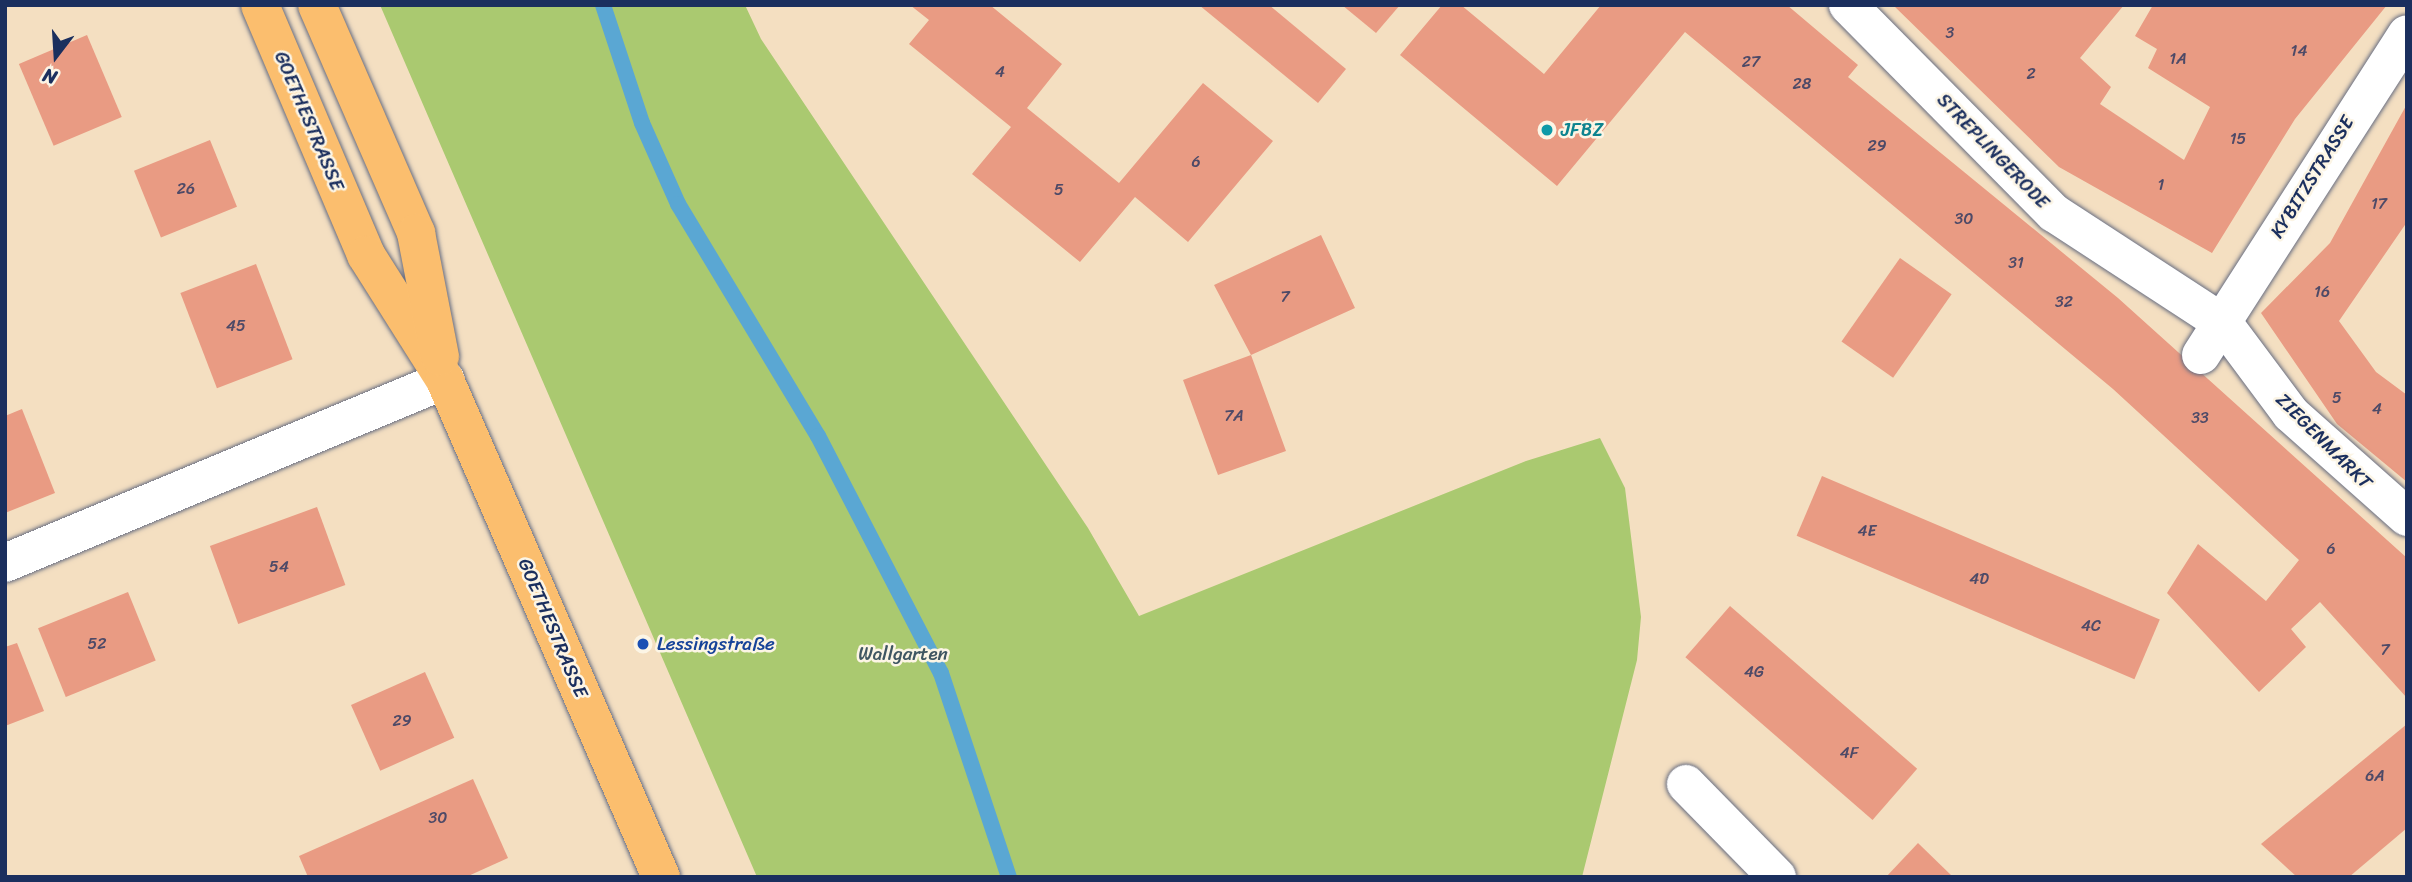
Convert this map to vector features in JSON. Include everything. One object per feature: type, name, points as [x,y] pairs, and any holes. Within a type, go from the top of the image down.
[{"type":"main road","name":"GOETHESTRASSE","points":[[260,5],[366,255],[445,380],[660,877]]},
{"type":"main road","name":"GOETHESTRASSE","points":[[317,5],[416,233],[445,380]]},
{"type":"street","name":"STREPLINGERODE","points":[[1848,5],[2054,213],[2224,324]]},
{"type":"street","name":"KYBITZSTRASSE","points":[[2201,355],[2224,324],[2407,34]]},
{"type":"street","name":"ZIEGENMARKT","points":[[2224,324],[2291,414],[2407,517]]},
{"type":"street","points":[[5,563],[445,380]]},
{"type":"street","points":[[1686,784],[1777,877]]},
{"type":"green space","name":"Wallgarten","points":[[380,5],[745,5],[761,39],[1088,528],[1139,616],[1526,461],[1600,438],[1625,488],[1641,617],[1637,660],[1582,877],[757,877]]},
{"type":"building","points":[[910,5],[990,5],[1062,64],[1027,108],[1119,183],[1203,83],[1273,141],[1188,242],[1135,197],[1080,262],[972,174],[1011,127],[909,44],[929,20]]},
{"type":"building","points":[[1199,5],[1269,5],[1346,69],[1318,103]]},
{"type":"building","points":[[1342,5],[1400,5],[1376,33]]},
{"type":"building","points":[[1442,5],[1461,5],[1544,74],[1601,5],[1787,5],[1858,65],[1848,77],[2118,298],[2407,558],[2407,698],[2320,602],[2291,629],[2306,647],[2259,692],[2167,593],[2198,544],[2266,601],[2299,560],[2113,389],[1685,32],[1557,186],[1400,55]]},
{"type":"building","points":[[1893,5],[2124,5],[2080,58],[2111,87],[2100,104],[2184,160],[2210,107],[2148,68],[2157,49],[2135,36],[2153,5],[2387,5],[2295,119],[2212,253],[2059,167]]},
{"type":"building","points":[[87,35],[122,117],[54,146],[19,64]]},
{"type":"building","points":[[2407,104],[2407,222],[2339,321],[2376,372],[2407,395],[2407,482],[2337,424],[2261,313],[2330,243]]},
{"type":"building","points":[[210,140],[237,207],[161,237],[134,171]]},
{"type":"building","points":[[1321,235],[1355,308],[1251,355],[1214,285]]},
{"type":"building","points":[[1900,258],[1952,294],[1893,378],[1841,342]]},
{"type":"building","points":[[256,264],[293,359],[217,388],[180,293]]},
{"type":"building","points":[[1251,355],[1286,451],[1218,475],[1183,380]]},
{"type":"building","points":[[22,409],[55,493],[5,513],[5,416]]},
{"type":"building","points":[[1822,476],[2160,619],[2134,679],[1797,536]]},
{"type":"building","points":[[317,507],[345,585],[238,624],[210,546]]},
{"type":"building","points":[[128,592],[156,661],[66,697],[38,628]]},
{"type":"building","points":[[1730,606],[1917,769],[1873,820],[1685,657]]},
{"type":"building","points":[[17,643],[44,711],[5,726],[5,647]]},
{"type":"building","points":[[425,672],[454,738],[380,771],[351,705]]},
{"type":"building","points":[[2407,724],[2407,828],[2349,877],[2297,877],[2261,844]]},
{"type":"building","points":[[473,779],[508,858],[466,877],[308,877],[299,856]]},
{"type":"building","points":[[1918,843],[1953,877],[1886,877]]},
{"type":"waterway","points":[[603,5],[642,123],[678,204],[818,436],[941,673],[1009,877]]},
{"type":"place","name":"JFBZ","points":[[1547,130]]},
{"type":"place","name":"Lessingstraße","points":[[643,644]]}]
